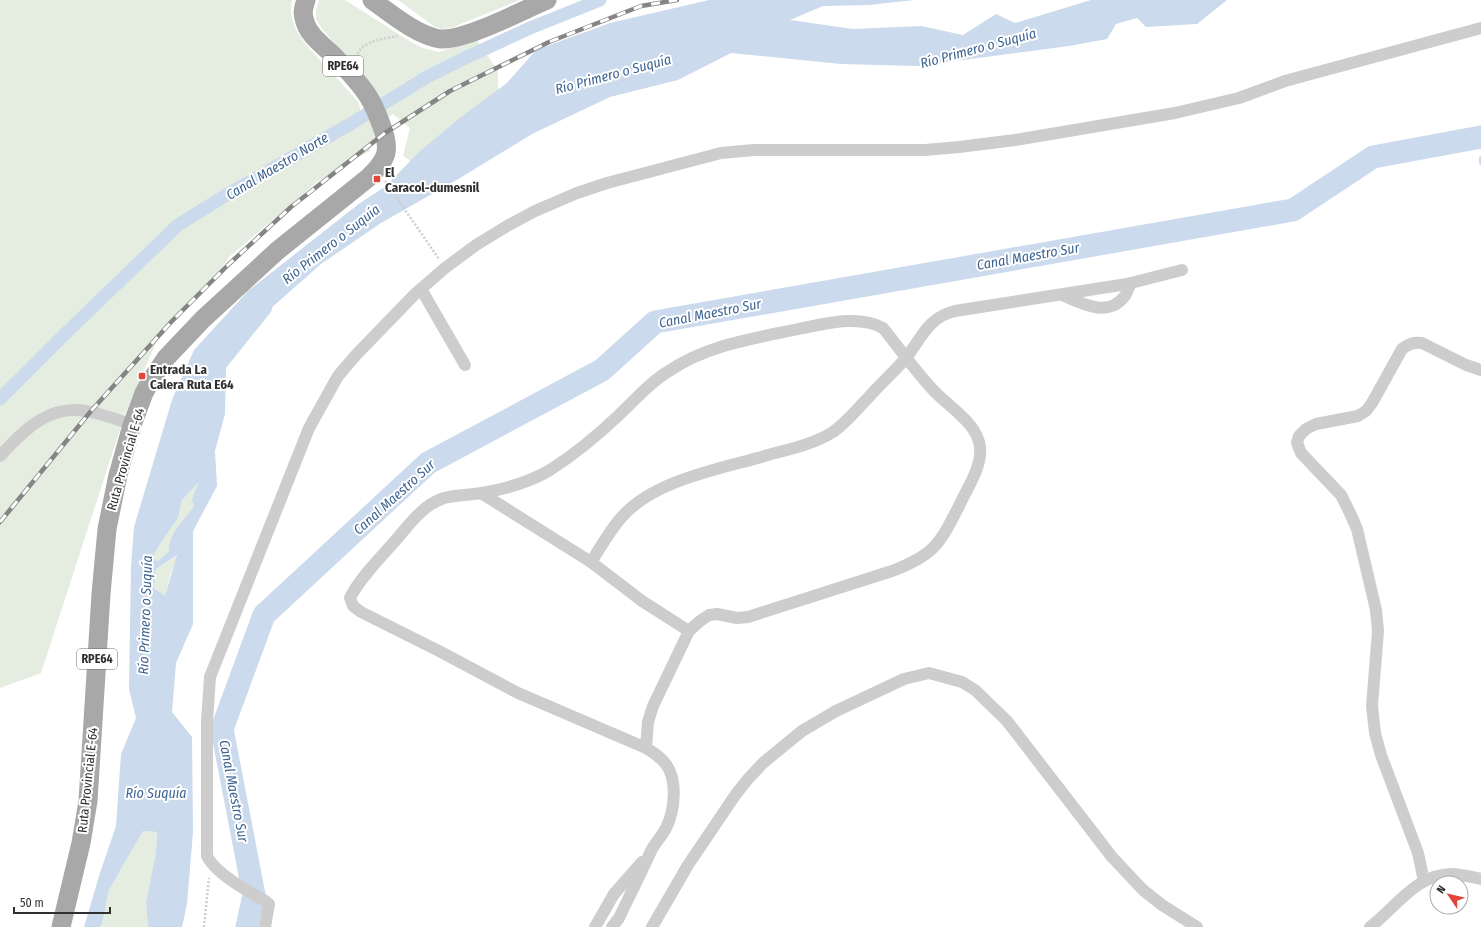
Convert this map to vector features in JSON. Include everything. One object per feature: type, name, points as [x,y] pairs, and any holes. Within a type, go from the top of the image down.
[{"type":"main road","name":"Ruta Provincial E-64","points":[[61,927],[81,843],[88,801],[101,586],[107,528],[118,474],[132,425],[144,394],[158,368],[176,346],[203,319],[263,263],[368,178],[381,164],[387,151],[384,134],[372,101],[356,80],[312,35],[307,27],[303,9],[306,0]]},
{"type":"main road","points":[[372,0],[420,32],[441,39],[454,38],[478,30],[547,0]]},
{"type":"street","points":[[266,927],[268,904],[264,899],[254,895],[230,879],[210,862],[207,856],[208,692],[210,677],[219,651],[309,428],[338,376],[356,355],[421,289],[445,268],[476,245],[506,226],[535,211],[577,193],[607,183],[721,153],[754,150],[925,150],[1023,138],[1175,113],[1239,98],[1285,81],[1481,28]]},
{"type":"street","points":[[591,562],[620,519],[644,498],[661,488],[686,478],[821,439],[835,431],[906,357],[930,324],[938,317],[947,313],[1130,283],[1182,270]]},
{"type":"street","points":[[1061,295],[1090,306],[1100,308],[1110,307],[1118,303],[1124,297],[1130,283]]},
{"type":"street","points":[[421,289],[465,365]]},
{"type":"street","points":[[612,927],[620,918],[653,849],[666,828],[672,811],[672,776],[666,764],[658,755],[646,748],[518,693],[361,612],[353,606],[350,598],[354,590],[420,513],[433,502],[445,498],[504,488],[548,471],[572,456],[609,425],[654,382],[668,371],[708,350],[728,344],[820,325],[863,321],[874,323],[883,328],[933,389],[970,425],[976,434],[980,445],[977,468],[946,532],[937,545],[926,555],[892,571],[748,617],[737,618],[717,614],[709,615],[700,621],[689,631],[653,706],[648,722],[646,748]]},
{"type":"street","points":[[1424,881],[1418,852],[1381,755],[1375,733],[1372,706],[1378,631],[1376,610],[1357,529],[1341,495],[1301,453],[1297,443],[1302,432],[1316,424],[1358,416],[1366,411],[1402,349],[1409,344],[1415,342],[1422,343],[1466,365],[1481,370]]},
{"type":"street","points":[[0,456],[23,432],[42,418],[61,411],[76,409],[91,412],[132,425]]},
{"type":"street","points":[[481,493],[591,562],[642,601],[689,631]]},
{"type":"street","points":[[652,927],[688,865],[736,794],[763,763],[802,731],[836,711],[904,679],[929,673],[962,682],[975,690],[989,702],[1007,721],[1112,857],[1162,905],[1197,927]]},
{"type":"street","points":[[595,927],[614,894],[653,849]]},
{"type":"street","points":[[1370,927],[1408,891],[1424,881],[1440,875],[1454,874],[1481,879]]},
{"type":"path","points":[[356,80],[357,56],[359,50],[379,40],[403,34],[420,32]]},
{"type":"path","points":[[385,181],[445,268]]},
{"type":"path","points":[[204,927],[210,862]]},
{"type":"shaded area","points":[[0,0],[292,0],[292,20],[300,37],[359,103],[361,116],[371,110],[360,72],[322,29],[316,19],[316,10],[319,0],[345,0],[423,48],[439,52],[476,39],[498,71],[498,94],[419,167],[403,156],[410,128],[393,114],[375,126],[375,135],[370,151],[317,182],[229,257],[205,291],[158,338],[125,414],[41,673],[0,688]]},
{"type":"shaded area","points":[[398,0],[520,0],[451,28],[442,29],[435,27]]},
{"type":"shaded area","points":[[199,481],[195,507],[183,520],[169,551],[158,561],[153,558],[158,547],[178,518],[182,500]]},
{"type":"shaded area","points":[[178,555],[170,575],[165,597],[154,588],[156,569]]},
{"type":"shaded area","points":[[143,831],[157,832],[156,852],[146,902],[148,927],[100,927],[102,924],[109,890]]},
{"type":"water","name":"Río Suquía","points":[[709,0],[914,0],[869,5],[823,6],[790,20],[853,29],[921,26],[963,35],[996,14],[1015,23],[1091,0],[1227,0],[1197,24],[1146,27],[1137,18],[1116,24],[1107,39],[1069,46],[917,66],[841,64],[731,53],[678,80],[610,97],[532,134],[460,178],[381,223],[321,264],[269,310],[232,337],[226,369],[225,414],[215,451],[217,486],[193,531],[193,624],[176,663],[172,712],[192,737],[193,832],[187,904],[182,927],[148,927],[146,902],[156,852],[157,832],[143,831],[109,890],[102,924],[100,927],[84,927],[116,826],[121,754],[136,718],[129,689],[131,566],[134,527],[172,400],[194,350],[248,291],[360,203],[386,186],[419,152],[461,117],[507,83],[536,50],[610,23]],"holes":[[[199,482],[192,499],[194,507],[174,533],[169,545],[169,551],[158,561],[153,558],[158,547],[178,518],[182,500]],[[177,555],[165,596],[154,588],[156,569]]]},
{"type":"waterway","name":"Canal Maestro Norte","points":[[0,399],[178,225],[223,197],[352,123],[427,77],[530,28],[600,0]]},
{"type":"waterway","name":"Canal Maestro Sur","points":[[247,927],[254,895],[222,729],[264,615],[428,463],[602,370],[655,322],[1293,210],[1373,157],[1481,137]]},
{"type":"waterway","points":[[1481,158],[1481,163]]},
{"type":"waterway","name":"Río Primero o Suquía","points":[[212,367],[261,306]]},
{"type":"railway","points":[[0,522],[91,411],[172,321],[228,265],[291,207],[385,133],[450,91],[549,42],[641,6],[677,0]]},
{"type":"place","name":"El Caracol-dumesnil","points":[[377,179]]},
{"type":"place","name":"Entrada La Calera Ruta E64","points":[[142,376]]}]
